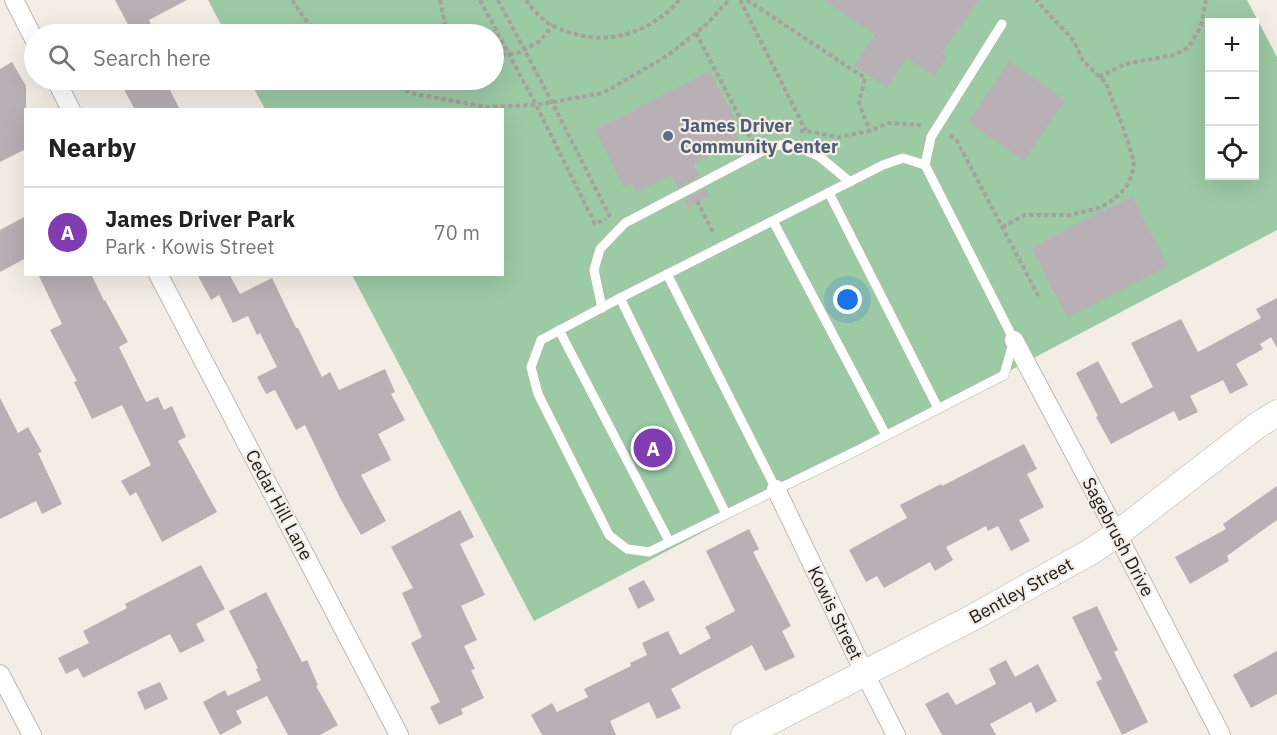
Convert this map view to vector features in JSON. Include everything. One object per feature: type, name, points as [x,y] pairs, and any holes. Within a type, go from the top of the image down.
[{"type":"street","points":[[14,0],[26,24]]},
{"type":"street","points":[[61,90],[70,108]]},
{"type":"street","name":"Cedar Hill Lane","points":[[159,276],[399,735]]},
{"type":"street","name":"Sagebrush Drive","points":[[1014,340],[1221,735]]},
{"type":"street","name":"Bentley Street","points":[[744,735],[980,614],[1092,551],[1255,427],[1277,413]]},
{"type":"street","name":"Kowis Street","points":[[776,489],[896,735]]},
{"type":"street","points":[[0,674],[32,735]]},
{"type":"lane","points":[[925,165],[903,158],[883,165],[541,340],[531,367],[538,394],[609,535],[627,549],[649,552],[1004,375],[1014,340],[925,165],[931,137],[1002,24]]},
{"type":"lane","points":[[602,308],[594,270],[600,249],[625,224],[772,146],[791,144],[820,157],[850,182]]},
{"type":"lane","points":[[829,193],[938,408]]},
{"type":"lane","points":[[773,221],[886,435]]},
{"type":"lane","points":[[667,274],[776,489]]},
{"type":"lane","points":[[620,298],[726,514]]},
{"type":"lane","points":[[559,330],[669,541]]},
{"type":"path","points":[[292,0],[309,24]]},
{"type":"path","points":[[440,0],[445,24]]},
{"type":"path","points":[[480,0],[492,24]]},
{"type":"path","points":[[498,0],[610,217]]},
{"type":"path","points":[[526,0],[545,21],[561,30],[589,38],[612,38],[637,31],[668,13],[679,0]]},
{"type":"path","points":[[404,90],[487,107],[536,105],[603,93],[667,56],[706,25],[729,0]]},
{"type":"path","points":[[740,0],[806,131]]},
{"type":"path","points":[[747,0],[865,78],[859,103],[870,130]]},
{"type":"path","points":[[1002,227],[1025,215],[1070,214],[1099,208],[1113,200],[1128,184],[1134,162],[1106,83],[1083,62],[1074,41],[1036,0]]},
{"type":"path","points":[[1099,77],[1125,64],[1174,55],[1189,47],[1201,26],[1206,0]]},
{"type":"path","points":[[504,55],[518,53],[540,41],[553,25]]},
{"type":"path","points":[[696,33],[753,144]]},
{"type":"path","points":[[504,47],[536,105],[595,224],[620,212]]},
{"type":"path","points":[[795,132],[806,131],[838,137],[870,130],[888,123],[938,126],[957,141],[1040,299]]},
{"type":"path","points":[[691,189],[721,247]]},
{"type":"green space","points":[[208,0],[1247,0],[1256,18],[1205,18],[1205,180],[1259,180],[1259,23],[1277,57],[1277,230],[534,621],[353,276],[504,276],[504,108],[264,108],[255,90],[504,90],[504,24],[221,24]]},
{"type":"building","points":[[115,0],[187,0],[149,20],[151,24],[128,24]]},
{"type":"building","points":[[824,0],[979,0],[942,53],[947,57],[934,76],[907,58],[887,88],[854,65],[875,35]]},
{"type":"building","points":[[1009,61],[1065,100],[1024,161],[968,122]]},
{"type":"building","points":[[12,62],[24,83],[26,108],[24,108],[24,150],[0,162],[0,69]]},
{"type":"building","name":"James Driver Community Center","points":[[710,71],[740,129],[735,131],[739,140],[693,164],[700,176],[678,188],[671,175],[637,192],[633,183],[624,187],[595,130]]},
{"type":"building","points":[[124,90],[170,90],[179,108],[134,108]]},
{"type":"building","points":[[706,188],[710,196],[688,207],[684,200]]},
{"type":"building","points":[[1132,196],[1168,266],[1067,318],[1031,248]]},
{"type":"building","points":[[24,217],[24,259],[0,272],[0,230]]},
{"type":"building","points":[[39,276],[92,276],[128,342],[119,347],[146,402],[158,397],[164,410],[172,406],[186,437],[178,441],[217,512],[162,542],[136,492],[130,496],[121,481],[151,465],[122,405],[92,419],[74,382],[77,381],[50,330],[62,324]]},
{"type":"building","points":[[198,276],[230,276],[240,294],[272,278],[322,377],[330,372],[339,390],[385,369],[395,392],[391,394],[405,420],[378,434],[391,460],[361,475],[386,521],[361,535],[340,498],[305,425],[296,430],[275,390],[266,394],[257,377],[277,367],[260,333],[257,335],[248,316],[233,323],[219,295],[211,300]]},
{"type":"building","points":[[1277,298],[1277,348],[1271,337],[1260,344],[1263,349],[1236,364],[1248,385],[1230,394],[1223,380],[1190,396],[1198,412],[1179,421],[1174,411],[1111,444],[1076,373],[1098,361],[1121,404],[1153,387],[1131,343],[1181,319],[1198,352],[1261,318],[1256,309]]},
{"type":"building","points":[[0,398],[18,433],[28,427],[42,452],[38,453],[62,504],[42,514],[36,501],[0,519]]},
{"type":"building","points":[[1024,444],[1037,469],[1027,474],[1044,507],[1019,520],[1030,541],[1011,551],[998,526],[988,531],[986,526],[946,547],[953,560],[935,571],[930,562],[884,588],[877,576],[866,582],[849,550],[907,518],[900,505]]},
{"type":"building","points":[[1277,486],[1277,520],[1227,556],[1229,561],[1190,584],[1175,557],[1226,529],[1223,524]]},
{"type":"building","points":[[460,510],[474,537],[460,544],[485,595],[461,606],[477,640],[464,646],[475,669],[471,670],[484,698],[461,709],[463,714],[439,725],[430,707],[440,702],[411,643],[422,637],[402,593],[413,588],[391,547]]},
{"type":"building","points":[[749,529],[759,549],[753,552],[791,626],[782,631],[795,657],[765,671],[752,645],[671,689],[681,708],[657,719],[649,702],[610,721],[616,735],[542,735],[531,715],[552,703],[557,712],[588,697],[584,689],[631,666],[630,663],[647,655],[642,643],[668,631],[680,655],[711,638],[705,627],[735,611],[706,551]]},
{"type":"building","points":[[201,565],[225,609],[196,624],[205,641],[180,653],[170,634],[83,678],[78,668],[66,674],[58,658],[89,643],[83,631],[127,608],[125,604]]},
{"type":"building","points":[[644,580],[655,600],[638,609],[628,588]]},
{"type":"building","points":[[266,592],[302,662],[307,660],[318,685],[316,686],[338,725],[320,735],[288,735],[267,696],[236,711],[242,723],[220,735],[203,702],[225,690],[228,696],[261,680],[256,669],[258,668],[229,611]]},
{"type":"building","points":[[1097,606],[1118,650],[1114,652],[1148,722],[1122,735],[1096,682],[1102,679],[1072,617]]},
{"type":"building","points":[[1277,651],[1277,694],[1251,708],[1233,675]]},
{"type":"building","points":[[1006,660],[1015,677],[1038,664],[1057,701],[1036,713],[1031,702],[990,724],[996,735],[942,735],[925,704],[948,692],[956,705],[996,684],[989,669]]},
{"type":"building","points":[[160,682],[168,699],[145,710],[137,692]]},
{"type":"place","name":"James Driver Community Center","points":[[668,136]]},
{"type":"place","name":"James Driver Park","points":[[653,448]]}]
